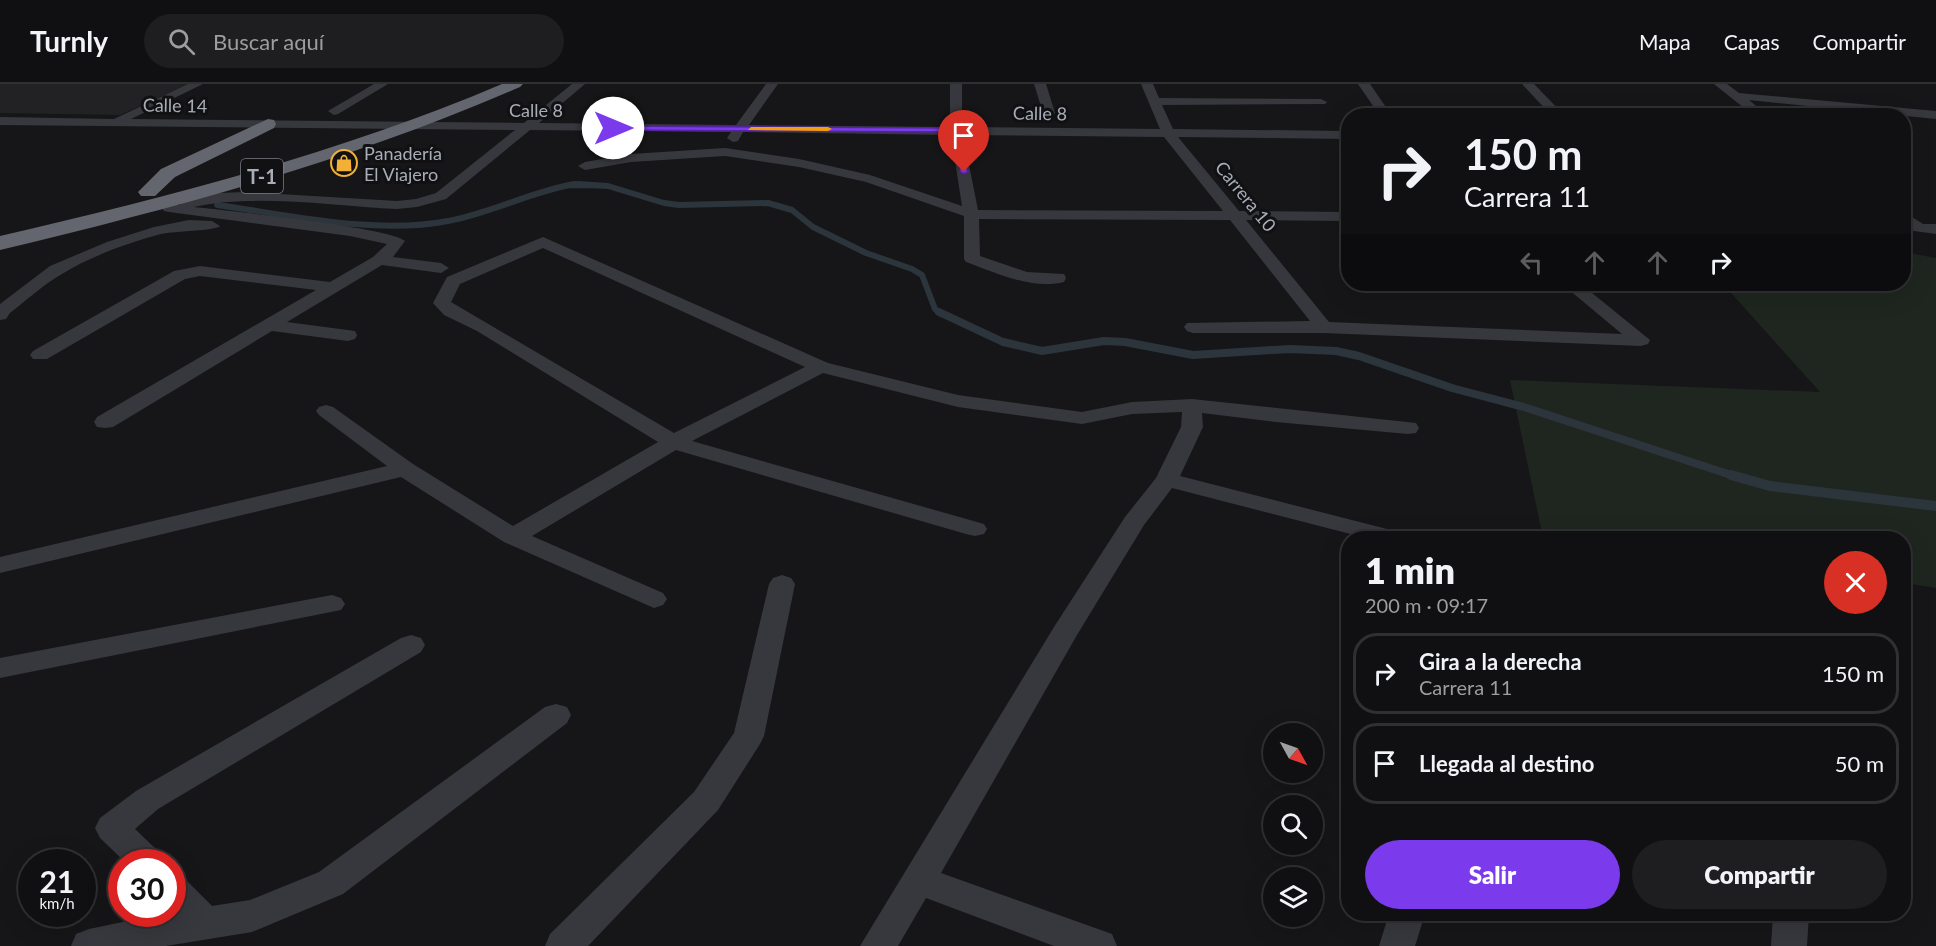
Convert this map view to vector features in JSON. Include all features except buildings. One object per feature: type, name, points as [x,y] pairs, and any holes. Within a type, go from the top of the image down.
[{"type":"highway","name":"T-1","points":[[0,226],[148,192],[352,133],[481,84]]},
{"type":"highway","name":"T-1","points":[[0,243],[128,213],[336,155],[446,114],[515,84]]},
{"type":"highway","points":[[148,192],[168,173],[268,124]]},
{"type":"street","points":[[114,122],[197,84]]},
{"type":"street","points":[[334,111],[382,84]]},
{"type":"street","points":[[128,213],[169,208],[217,197],[247,196],[397,205],[417,203],[441,196],[579,84]]},
{"type":"street","points":[[725,152],[738,129],[772,84]]},
{"type":"street","points":[[956,84],[956,130],[971,214],[972,259],[1025,277],[1058,278]]},
{"type":"street","points":[[1040,84],[1049,113]]},
{"type":"street","name":"Carrera 10","points":[[1147,84],[1168,133],[1324,327]]},
{"type":"street","points":[[1364,84],[1380,108]]},
{"type":"street","points":[[1528,84],[1551,108]]},
{"type":"street","points":[[1720,84],[1752,108]]},
{"type":"street","points":[[1736,96],[1871,108]]},
{"type":"street","points":[[1154,101],[1321,102]]},
{"type":"street","points":[[1911,112],[1936,115]]},
{"type":"street","name":"Calle 14","points":[[0,121],[350,125]]},
{"type":"street","name":"Calle 8","points":[[350,125],[1341,135]]},
{"type":"street","points":[[585,166],[677,153],[725,152],[800,163],[870,179],[971,214],[1341,216]]},
{"type":"street","points":[[105,422],[380,260],[391,251],[397,241],[350,231],[169,208]]},
{"type":"street","points":[[0,315],[3,310],[56,270],[113,245],[159,230],[189,225],[225,227],[261,219]]},
{"type":"street","points":[[1911,228],[1936,229]]},
{"type":"street","points":[[975,529],[673,442],[483,327],[450,311],[442,303],[453,281],[543,242],[821,367],[958,400],[1082,418],[1132,408],[1192,405],[1276,416],[1408,428]]},
{"type":"street","points":[[380,260],[441,268]]},
{"type":"street","points":[[40,355],[180,275],[200,271],[333,287]]},
{"type":"street","points":[[1193,327],[1324,327],[1641,340],[1580,291]]},
{"type":"street","points":[[269,324],[348,334]]},
{"type":"street","points":[[513,537],[673,442],[821,367]]},
{"type":"street","points":[[878,946],[1064,634],[1134,522],[1167,480],[1192,427],[1192,405]]},
{"type":"street","points":[[326,411],[405,469],[513,537],[654,599]]},
{"type":"street","points":[[0,565],[405,469]]},
{"type":"street","points":[[1167,480],[1366,531]]},
{"type":"street","points":[[563,946],[706,801],[749,736],[782,584]]},
{"type":"street","points":[[0,668],[332,604]]},
{"type":"street","points":[[134,849],[112,828],[147,800],[411,645]]},
{"type":"street","points":[[89,946],[252,916],[331,883],[556,715]]},
{"type":"street","points":[[919,880],[1099,946]]},
{"type":"street","points":[[186,904],[205,924]]},
{"type":"street","points":[[1397,946],[1405,921]]},
{"type":"street","points":[[1789,946],[1791,921]]},
{"type":"shaded area","points":[[0,84],[188,84],[120,115],[0,113]]},
{"type":"shaded area","points":[[1911,253],[1936,258],[1936,588],[1911,584],[1911,531],[1542,531],[1510,380],[1820,392],[1729,291],[1911,291]]},
{"type":"waterway","points":[[217,205],[363,225],[420,225],[480,213],[559,187],[575,184]]},
{"type":"waterway","points":[[578,184],[608,186],[664,203],[679,205],[768,203],[792,210],[813,227],[866,253],[912,269],[922,275],[935,309],[941,314]]},
{"type":"waterway","points":[[566,186],[602,186]]},
{"type":"waterway","points":[[939,312],[1003,342],[1042,351],[1104,341],[1125,342],[1193,355],[1290,349],[1336,351],[1359,356],[1452,388],[1527,408],[1737,477]]},
{"type":"waterway","points":[[1731,475],[1770,486],[1936,506]]},
{"type":"slow traffic","points":[[751,129],[828,129]]},
{"type":"place","name":"Panadería El Viajero","points":[[344,163]]},
{"type":"route","points":[[613,128],[956,130],[964,172]]}]
